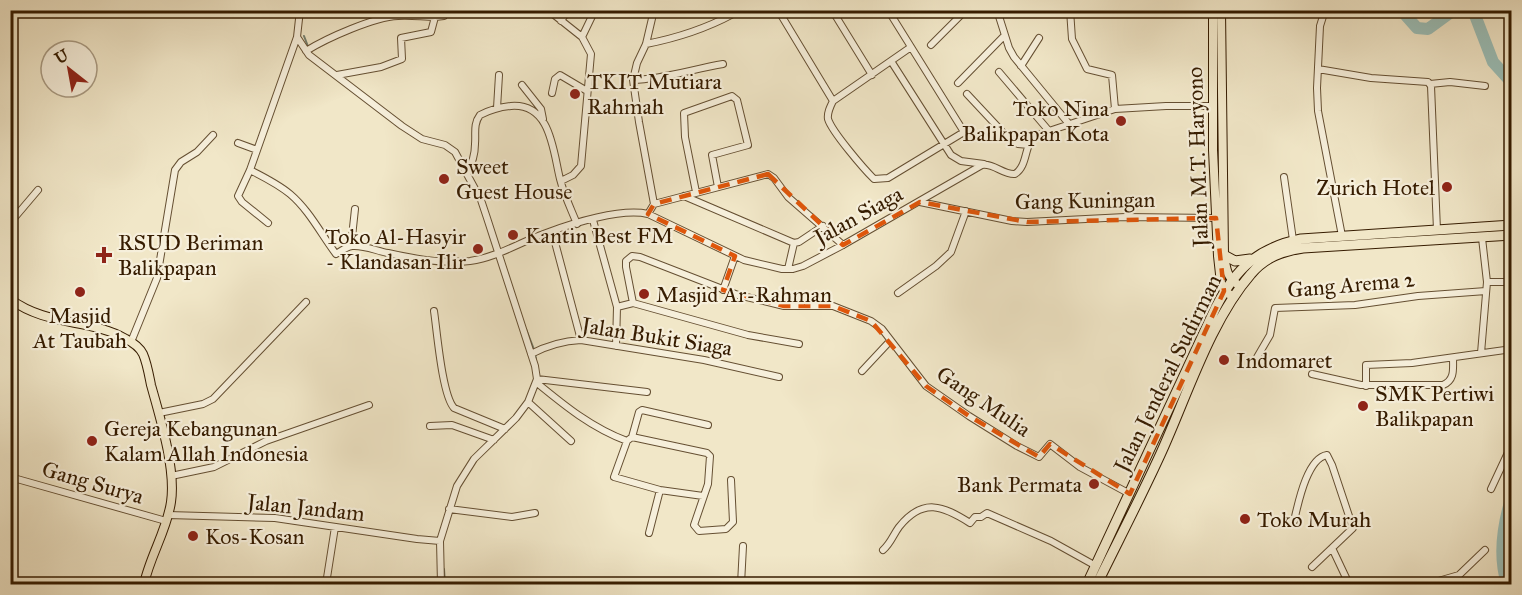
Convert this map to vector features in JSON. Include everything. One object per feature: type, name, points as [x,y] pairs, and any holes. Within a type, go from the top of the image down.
[{"type":"highway","name":"Jalan Jenderal Sudirman","points":[[1087,585],[1224,291],[1252,258],[1281,243],[1293,240],[1512,225]]},
{"type":"highway","name":"Jalan Jenderal Sudirman","points":[[1096,585],[1161,454],[1213,336],[1241,287],[1251,274],[1268,259],[1292,250],[1512,235]]},
{"type":"highway","points":[[1224,255],[1235,261],[1252,258]]},
{"type":"main road","name":"Jalan M.T. Haryono","points":[[1213,10],[1216,218],[1219,276],[1224,291]]},
{"type":"main road","name":"Jalan M.T. Haryono","points":[[1221,10],[1224,255],[1226,271],[1232,280]]},
{"type":"main road","points":[[1232,280],[1241,287]]},
{"type":"main road","points":[[1224,291],[1234,297]]},
{"type":"main road","points":[[10,299],[36,314],[105,330],[131,342],[143,354],[159,413],[172,492],[167,518],[144,585]]},
{"type":"street","points":[[268,224],[238,198],[297,37],[300,10]]},
{"type":"street","points":[[306,51],[338,34],[384,18],[444,16],[446,10]]},
{"type":"street","points":[[548,10],[582,37],[591,54],[581,166],[573,175],[561,181]]},
{"type":"street","points":[[561,21],[568,10]]},
{"type":"street","points":[[582,37],[595,10]]},
{"type":"street","points":[[648,214],[654,204],[633,80],[637,63],[646,44],[654,10]]},
{"type":"street","points":[[778,10],[833,101]]},
{"type":"street","points":[[832,10],[872,75]]},
{"type":"street","points":[[888,10],[964,132],[888,178],[874,180],[830,122],[828,113],[833,101],[910,47]]},
{"type":"street","points":[[931,45],[966,10]]},
{"type":"street","points":[[997,10],[1004,36],[1020,66],[1069,124]]},
{"type":"street","points":[[1070,10],[1072,39],[1087,69],[1112,74],[1115,109]]},
{"type":"street","points":[[1325,10],[1320,26],[1318,111],[1342,236]]},
{"type":"street","points":[[646,44],[670,40],[704,28],[733,14]]},
{"type":"street","points":[[337,75],[381,67],[399,60],[403,56],[401,38],[431,32],[435,17]]},
{"type":"street","points":[[958,82],[1004,36]]},
{"type":"street","points":[[297,37],[306,51],[324,67],[402,126],[422,139],[450,147],[455,152],[481,200],[531,354],[537,381],[528,402],[505,429],[474,459],[457,486],[440,540],[441,585]]},
{"type":"street","points":[[1020,66],[1039,38]]},
{"type":"street","points":[[891,61],[955,159],[987,164],[1008,174],[1015,174],[1023,166],[1034,136],[1069,124],[1115,109],[1166,105],[1213,106]]},
{"type":"street","points":[[633,80],[654,79],[723,64]]},
{"type":"street","points":[[1318,69],[1371,78],[1430,84],[1450,82],[1485,86]]},
{"type":"street","points":[[999,72],[1049,131]]},
{"type":"street","points":[[497,108],[499,75]]},
{"type":"street","points":[[552,93],[555,79],[560,75],[587,91]]},
{"type":"street","points":[[1430,84],[1437,230]]},
{"type":"street","points":[[522,85],[541,109],[543,120]]},
{"type":"street","points":[[967,94],[1010,140],[1018,144],[1029,145]]},
{"type":"street","points":[[696,192],[685,137],[684,113],[732,96],[737,100],[748,145],[712,155],[718,187]]},
{"type":"street","points":[[467,173],[474,153],[477,120],[485,113],[497,108],[520,105],[538,113],[547,127],[561,181],[577,224]]},
{"type":"street","points":[[131,342],[157,278],[175,170],[181,162],[197,152],[213,135]]},
{"type":"street","points":[[238,143],[257,150]]},
{"type":"street","name":"Jalan Siaga","points":[[250,170],[274,182],[294,198],[303,207],[336,254],[351,246],[449,262],[469,261],[499,254],[552,231],[628,212],[648,214],[735,256],[757,264],[788,269],[803,266],[843,245],[987,164]]},
{"type":"street","points":[[654,204],[768,174],[774,178],[788,197],[843,245]]},
{"type":"street","points":[[1284,177],[1293,240]]},
{"type":"street","points":[[10,223],[38,190]]},
{"type":"street","points":[[684,196],[794,243],[800,242],[823,226]]},
{"type":"street","name":"Gang Kuningan","points":[[920,202],[1027,222],[1125,217],[1216,218]]},
{"type":"street","points":[[351,246],[355,209]]},
{"type":"street","points":[[898,292],[936,266],[951,252],[966,211]]},
{"type":"street","points":[[593,220],[616,307],[616,346]]},
{"type":"street","points":[[552,231],[582,340]]},
{"type":"street","points":[[1481,353],[1487,282],[1482,238]]},
{"type":"street","points":[[788,269],[794,243]]},
{"type":"street","name":"Gang Mulia","points":[[633,303],[626,267],[626,261],[632,256],[640,257],[723,290],[784,306],[833,306],[871,321],[882,329],[926,386],[969,416],[1039,457],[1050,444],[1080,467],[1130,494]]},
{"type":"street","points":[[723,290],[735,256]]},
{"type":"street","points":[[1487,282],[1512,282]]},
{"type":"street","name":"Gang Arema 2","points":[[1256,359],[1270,335],[1275,308],[1355,305],[1418,296],[1486,291]]},
{"type":"street","points":[[159,413],[203,404],[213,399],[306,302]]},
{"type":"street","points":[[616,307],[633,303],[748,334],[799,344]]},
{"type":"street","points":[[434,311],[450,403],[454,408],[505,429]]},
{"type":"street","name":"Jalan Bukit Siaga","points":[[531,354],[566,340],[582,340],[704,360],[779,377]]},
{"type":"street","points":[[862,371],[890,340]]},
{"type":"street","points":[[1366,386],[1366,365],[1453,358],[1512,349]]},
{"type":"street","points":[[1312,374],[1366,386],[1445,384],[1452,378],[1453,358]]},
{"type":"street","points":[[537,381],[647,392]]},
{"type":"street","points":[[537,381],[585,421],[629,439],[707,453],[710,456],[711,467],[708,484],[694,525],[703,532],[728,528],[733,522],[731,480]]},
{"type":"street","points":[[528,402],[571,441]]},
{"type":"street","points":[[171,476],[214,467],[266,441],[369,405]]},
{"type":"street","points":[[703,496],[660,490],[614,477],[639,412],[642,410],[708,425]]},
{"type":"street","points":[[430,426],[452,425],[494,440]]},
{"type":"street","points":[[1491,489],[1512,444]]},
{"type":"street","points":[[1294,521],[1309,471],[1323,455],[1327,455],[1353,526],[1351,532],[1312,567]]},
{"type":"street","name":"Gang Surya","points":[[10,477],[167,518]]},
{"type":"street","points":[[649,533],[660,490]]},
{"type":"street","points":[[883,550],[891,542],[901,524],[920,509],[930,506],[957,515],[970,523],[975,517],[982,517],[987,513],[1051,541],[1096,566]]},
{"type":"street","points":[[449,508],[512,517],[535,513]]},
{"type":"street","name":"Jalan Jandam","points":[[167,518],[275,518],[417,539],[440,540]]},
{"type":"street","points":[[326,585],[335,527]]},
{"type":"street","points":[[741,585],[743,546]]},
{"type":"street","points":[[1332,548],[1349,585]]},
{"type":"street","points":[[1428,585],[1459,575],[1485,550]]},
{"type":"highlighted area","points":[[768,174],[843,245],[920,202],[1027,222],[1216,218],[1224,291],[1130,494],[1050,444],[1039,457],[969,416],[926,386],[871,321],[833,306],[784,306],[723,290],[735,256],[648,214],[654,204]]},
{"type":"waterway","points":[[1401,10],[1417,28],[1428,29],[1454,10]]},
{"type":"waterway","points":[[1473,10],[1493,62],[1512,83]]},
{"type":"waterway","points":[[304,36],[309,49]]},
{"type":"waterway","points":[[526,329],[536,360]]},
{"type":"waterway","points":[[1507,584],[1502,551],[1506,517],[1512,496]]},
{"type":"waterway","points":[[444,569],[445,584]]},
{"type":"place","name":"TKIT Mutiara Rahmah","points":[[575,94]]},
{"type":"place","name":"Toko Nina Balikpapan Kota","points":[[1121,121]]},
{"type":"place","name":"Sweet Guest House","points":[[444,179]]},
{"type":"place","name":"Zurich Hotel","points":[[1447,187]]},
{"type":"place","name":"Kantin Best FM","points":[[513,235]]},
{"type":"place","name":"Toko Al-Hasyir - Klandasan Ilir","points":[[478,249]]},
{"type":"place","name":"RSUD Beriman Balikpapan","points":[[104,255]]},
{"type":"place","name":"Masjid At Taubah","points":[[80,292]]},
{"type":"place","name":"Masjid Ar-Rahman","points":[[644,294]]},
{"type":"place","name":"Indomaret","points":[[1224,360]]},
{"type":"place","name":"SMK Pertiwi Balikpapan","points":[[1363,406]]},
{"type":"place","name":"Gereja Kebangunan Kalam Allah Indonesia","points":[[92,441]]},
{"type":"place","name":"Bank Permata","points":[[1094,484]]},
{"type":"place","name":"Toko Murah","points":[[1245,519]]},
{"type":"place","name":"Kos-Kosan","points":[[193,536]]}]
